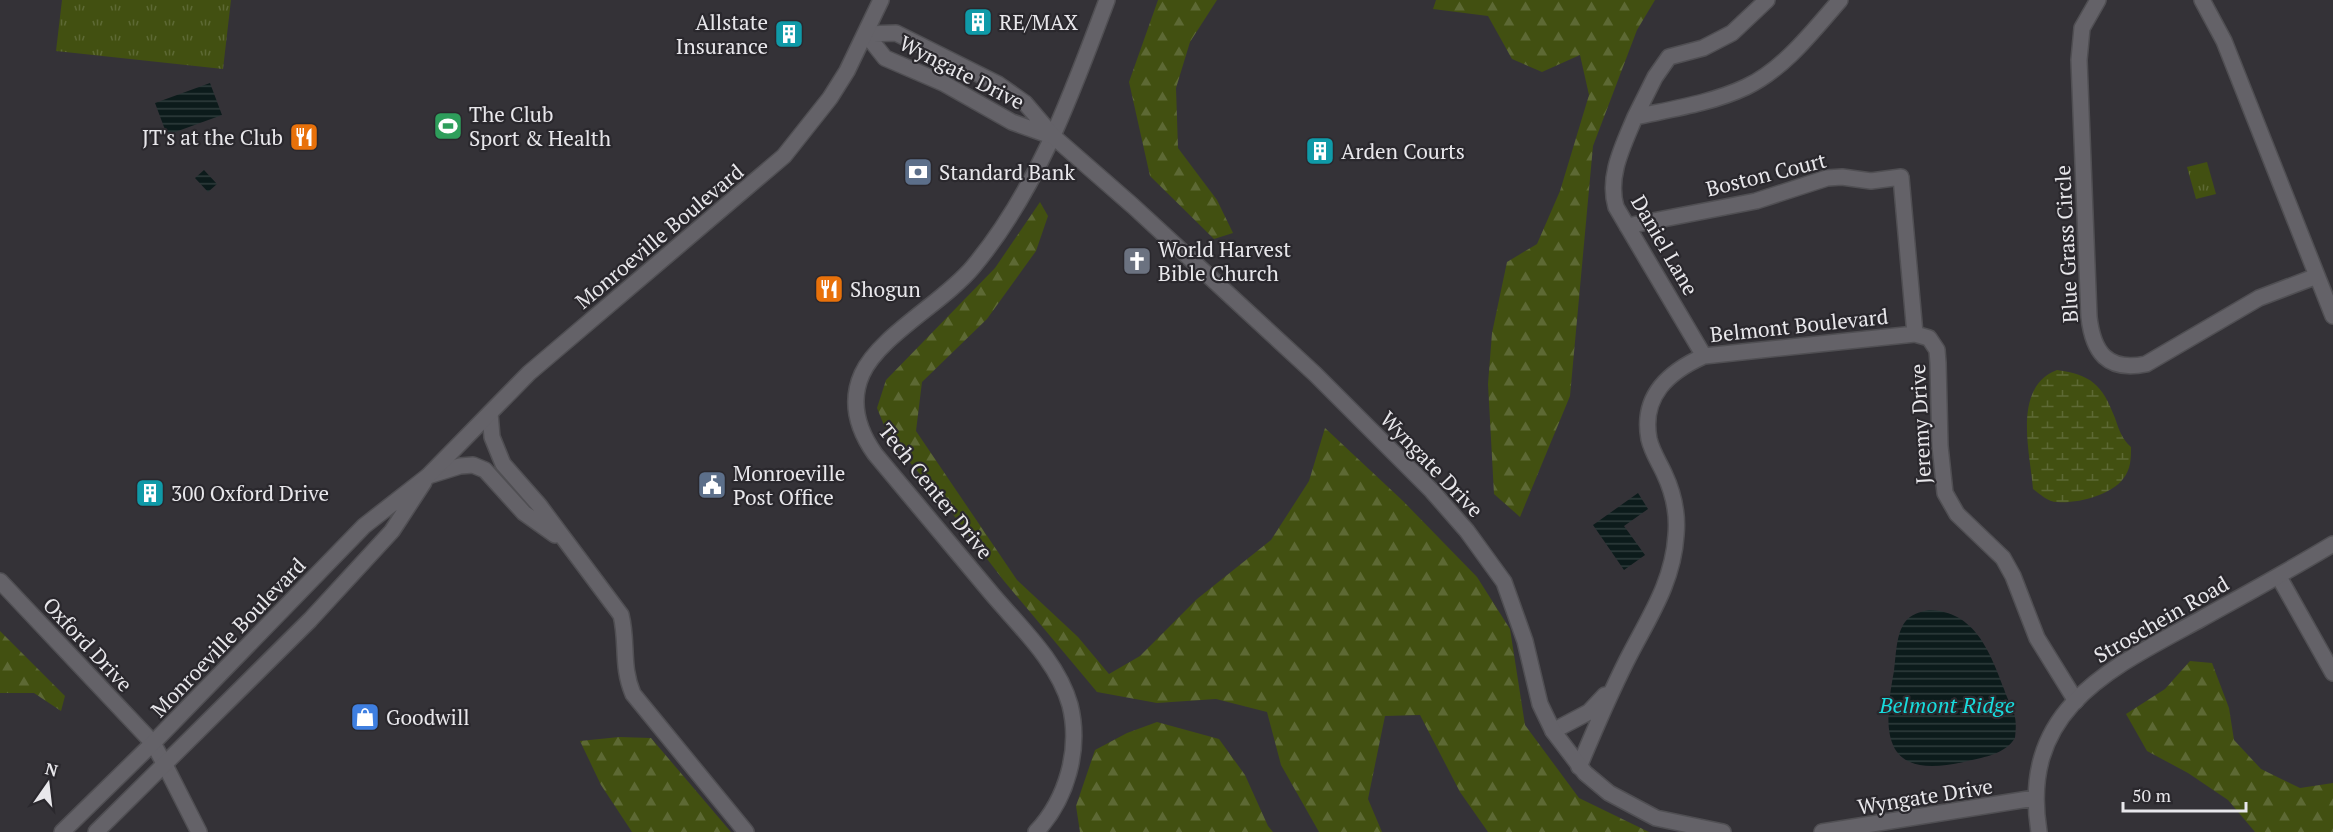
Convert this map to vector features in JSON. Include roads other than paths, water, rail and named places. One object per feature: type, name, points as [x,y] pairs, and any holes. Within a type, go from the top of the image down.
[{"type":"street","name":"Monroeville Boulevard","points":[[62,832],[153,743],[364,526],[428,476],[490,412],[556,350],[784,156],[830,98],[866,33],[880,0]]},
{"type":"street","name":"Tech Center Drive","points":[[1036,832],[1062,795],[1072,761],[1073,720],[1064,690],[1038,649],[863,437],[856,405],[857,390],[866,365],[885,344],[953,289],[994,240],[1054,137],[1107,0]]},
{"type":"street","name":"Daniel Lane","points":[[1704,356],[1616,207],[1613,185],[1621,153],[1635,117],[1655,77],[1669,57],[1680,52],[1703,48],[1732,33],[1767,0]]},
{"type":"street","points":[[1635,117],[1692,105],[1747,87],[1773,70],[1840,0]]},
{"type":"street","name":"Blue Grass Circle","points":[[2098,0],[2082,28],[2079,60],[2089,317],[2094,344],[2100,353],[2109,361],[2127,366],[2146,364],[2259,298],[2317,276]]},
{"type":"street","points":[[2202,0],[2224,41],[2333,316]]},
{"type":"street","name":"Wyngate Drive","points":[[866,33],[885,58],[943,83],[1012,122],[1054,137]]},
{"type":"street","name":"Wyngate Drive","points":[[866,33],[896,33],[998,84],[1025,103],[1054,137],[1133,206],[1315,374],[1432,491],[1467,531],[1504,582],[1525,641],[1540,704],[1553,731],[1580,766],[1609,793],[1632,808],[1666,821],[1723,832]]},
{"type":"street","name":"Boston Court","points":[[1627,226],[1756,201],[1827,178],[1842,177],[1871,181],[1901,177],[1915,334]]},
{"type":"street","name":"Belmont Boulevard","points":[[1580,766],[1614,686],[1662,595],[1674,551],[1675,509],[1664,473],[1649,441],[1650,410],[1663,382],[1676,370],[1704,356],[1915,334]]},
{"type":"street","name":"Jeremy Drive","points":[[1915,334],[1929,338],[1937,350],[1940,446],[1945,493],[1957,514],[2002,558],[2013,576],[2037,638],[2076,701]]},
{"type":"street","points":[[490,412],[492,437],[503,464],[539,506],[621,615],[624,628],[625,673],[633,694],[746,832]]},
{"type":"street","points":[[428,476],[460,466],[473,465],[485,470],[524,513],[565,542]]},
{"type":"street","name":"Monroeville Boulevard","points":[[96,832],[310,620],[392,531],[428,476]]},
{"type":"street","name":"Stroschein Road","points":[[2039,832],[2035,780],[2042,753],[2060,720],[2076,701],[2096,682],[2140,652],[2279,577],[2333,544]]},
{"type":"street","points":[[2279,577],[2333,673]]},
{"type":"street","name":"Oxford Drive","points":[[0,580],[153,743],[199,832]]},
{"type":"street","name":"Belmont Boulevard","points":[[1553,731],[1589,712],[1614,686]]},
{"type":"street","name":"Wyngate Drive","points":[[1822,832],[2035,798]]},
{"type":"water","points":[[210,83],[222,115],[167,135],[155,103]]},
{"type":"water","points":[[204,170],[217,184],[208,192],[195,178]]},
{"type":"water","points":[[1638,493],[1648,509],[1624,526],[1645,555],[1624,570],[1593,525]]},
{"type":"water","name":"Belmont Ridge","points":[[1929,610],[1945,612],[1958,618],[1969,626],[1986,648],[2015,717],[2015,738],[2006,748],[1981,758],[1940,766],[1920,765],[1905,759],[1895,749],[1890,735],[1888,717],[1898,639],[1907,619]]},
{"type":"place","name":"RE/MAX","points":[[978,22]]},
{"type":"place","name":"Allstate Insurance","points":[[789,34]]},
{"type":"place","name":"The Club Sport & Health","points":[[448,126]]},
{"type":"place","name":"JT's at the Club","points":[[304,137]]},
{"type":"place","name":"Arden Courts","points":[[1320,151]]},
{"type":"place","name":"Standard Bank","points":[[918,172]]},
{"type":"place","name":"World Harvest Bible Church","points":[[1137,261]]},
{"type":"place","name":"Shogun","points":[[829,289]]},
{"type":"place","name":"Monroeville Post Office","points":[[712,485]]},
{"type":"place","name":"300 Oxford Drive","points":[[150,493]]},
{"type":"place","name":"Goodwill","points":[[365,717]]}]
